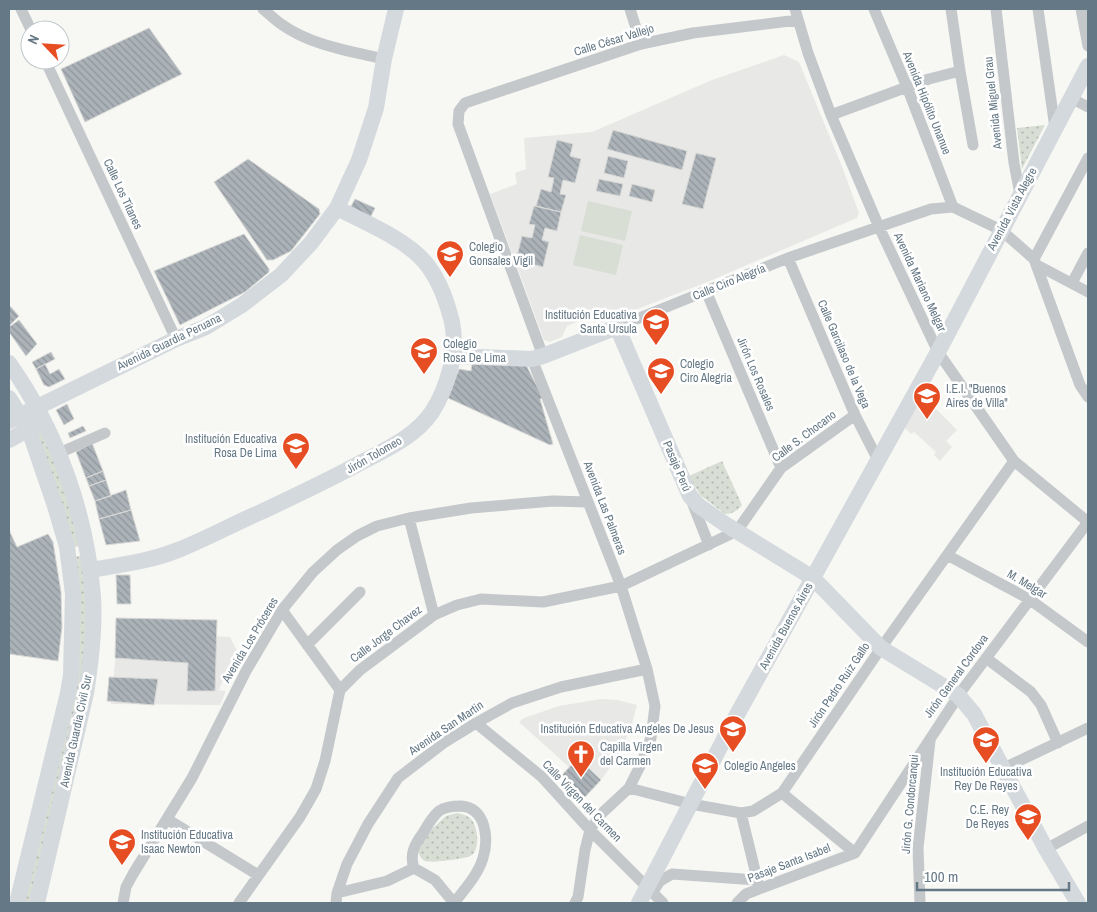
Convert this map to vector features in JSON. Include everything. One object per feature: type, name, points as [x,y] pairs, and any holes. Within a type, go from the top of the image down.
[{"type":"street","points":[[263,9],[282,24],[308,38],[345,50],[384,58]]},
{"type":"street","name":"Avenida Guardia Peruana","points":[[40,414],[54,398],[176,339],[206,327],[242,305],[281,275],[311,243],[337,208],[360,160],[376,108],[384,58],[396,9]]},
{"type":"street","points":[[630,9],[641,44]]},
{"type":"street","name":"Avenida Hipólito Unanue","points":[[874,9],[907,87],[953,207]]},
{"type":"street","points":[[951,9],[974,145]]},
{"type":"street","name":"Avenida Miguel Grau","points":[[996,9],[1014,163],[1020,194]]},
{"type":"street","points":[[1038,9],[1055,128]]},
{"type":"street","points":[[1081,9],[1088,46]]},
{"type":"street","name":"Calle César Vallejo","points":[[458,124],[459,111],[465,103],[641,44],[797,15]]},
{"type":"street","name":"Avenida Mariano Melgar","points":[[797,15],[832,116],[879,227],[938,352],[1014,461],[1088,522]]},
{"type":"street","name":"Avenida Vista Alegre","points":[[938,352],[1088,66]]},
{"type":"street","name":"Calle Los Titanes","points":[[50,70],[176,339]]},
{"type":"street","points":[[832,116],[929,79],[960,71]]},
{"type":"street","points":[[1071,98],[1088,106]]},
{"type":"street","name":"Avenida Las Palmeras","points":[[458,124],[537,358],[588,502],[621,586],[647,669],[655,706],[651,738],[642,764],[629,788],[601,814],[590,830]]},
{"type":"street","points":[[1088,158],[1036,262],[1080,385],[1088,397]]},
{"type":"street","points":[[953,207],[1001,230],[1036,262],[1088,292]]},
{"type":"street","name":"Calle Ciro Alegría","points":[[453,356],[537,358],[788,258],[931,209],[953,207]]},
{"type":"street","name":"Jirón Tolomeo","points":[[90,570],[132,563],[178,550],[335,477],[394,446],[414,431],[431,412],[445,385],[453,356],[453,328],[448,303],[435,277],[419,256],[398,241],[337,208]]},
{"type":"street","points":[[1072,283],[1088,253]]},
{"type":"street","name":"Calle Garcilaso de la Vega","points":[[788,258],[856,415],[878,460]]},
{"type":"street","name":"Jirón Los Rosales","points":[[706,291],[781,468]]},
{"type":"street","name":"Pasaje Perú","points":[[617,327],[690,496],[699,506],[813,578],[881,648],[958,695],[974,714],[1046,849],[1078,903]]},
{"type":"street","name":"Avenida Buenos Aires","points":[[646,895],[733,722],[938,352]]},
{"type":"street","name":"Avenida Guardia Civil Sur","points":[[9,363],[40,414],[70,483],[82,527],[93,599],[91,658],[86,692],[37,903]]},
{"type":"street","name":"Avenida Guardia Civil Sur","points":[[9,398],[14,418],[29,430],[55,506],[67,546],[73,594],[72,675],[17,903]]},
{"type":"street","points":[[14,418],[40,414]]},
{"type":"street","points":[[9,440],[29,430],[40,414]]},
{"type":"street","name":"Calle S. Chocano","points":[[737,531],[781,468],[856,415]]},
{"type":"street","points":[[58,453],[105,432]]},
{"type":"street","name":"Jirón Pedro Ruiz Gallo","points":[[741,813],[753,811],[782,793],[881,648],[1014,461]]},
{"type":"street","points":[[690,496],[709,545]]},
{"type":"street","name":"Avenida Los Próceres","points":[[122,903],[126,887],[133,874],[192,778],[246,671],[282,610],[313,572],[338,550],[350,540],[377,526],[409,518],[471,508],[553,501],[588,502]]},
{"type":"street","points":[[409,518],[434,615]]},
{"type":"street","name":"Jirón General Cordova","points":[[855,853],[958,695],[1088,522]]},
{"type":"street","name":"Calle Jorge Chavez","points":[[340,690],[360,670],[434,615],[457,605],[480,599],[543,602],[621,586],[737,531]]},
{"type":"street","name":"M. Melgar","points":[[947,555],[1029,600],[1088,642]]},
{"type":"street","points":[[307,644],[360,592]]},
{"type":"street","points":[[239,903],[300,817],[316,789],[325,761],[340,690],[282,610]]},
{"type":"street","points":[[986,658],[1031,692],[1041,705],[1058,743]]},
{"type":"street","name":"Avenida San Martin","points":[[337,898],[347,864],[368,824],[398,778],[445,742],[512,703],[561,687],[647,669]]},
{"type":"street","name":"Calle Virgen del Carmen","points":[[476,723],[542,777],[646,895],[663,903]]},
{"type":"street","points":[[1002,768],[1088,728]]},
{"type":"street","name":"Jirón G. Condorcanqui","points":[[920,903],[918,848],[930,737]]},
{"type":"street","points":[[629,788],[691,804],[741,813],[758,884],[672,874],[660,881],[646,895]]},
{"type":"street","points":[[782,793],[855,853]]},
{"type":"street","points":[[454,806],[466,807],[477,812],[482,819],[486,842],[483,859],[473,878],[454,903],[435,880],[414,868],[411,861],[414,845],[439,811],[454,806]]},
{"type":"street","points":[[167,819],[258,875]]},
{"type":"street","points":[[1046,849],[1088,826]]},
{"type":"street","points":[[575,903],[578,897],[590,830]]},
{"type":"street","name":"Pasaje Santa Isabel","points":[[737,903],[758,884],[855,853]]},
{"type":"street","points":[[337,898],[387,881],[414,868]]},
{"type":"shaded area","points":[[784,55],[799,62],[841,164],[859,213],[857,218],[705,283],[601,323],[589,317],[567,326],[562,337],[550,342],[544,340],[490,194],[517,184],[515,173],[526,169],[524,138],[592,132],[712,80]]},
{"type":"shaded area","points":[[1045,125],[1022,169],[1017,128]]},
{"type":"shaded area","points":[[588,201],[632,211],[625,241],[581,231]]},
{"type":"shaded area","points":[[580,235],[623,245],[616,275],[573,265]]},
{"type":"shaded area","name":"I.E.I. \"Buenos Aires de Villa\"","points":[[931,392],[939,402],[934,407],[957,430],[946,441],[952,447],[940,461],[934,455],[936,452],[914,432],[911,434],[904,427],[911,413]]},
{"type":"shaded area","points":[[43,429],[64,486],[81,545],[75,547],[36,432]]},
{"type":"shaded area","points":[[722,461],[742,505],[734,512],[728,514],[725,514],[700,495],[689,476]]},
{"type":"shaded area","points":[[83,555],[86,641],[83,681],[31,903],[22,903],[76,679],[75,557]]},
{"type":"shaded area","points":[[118,630],[230,637],[241,659],[233,675],[225,675],[219,690],[226,691],[220,705],[111,704]]},
{"type":"shaded area","points":[[601,699],[618,700],[637,705],[621,752],[601,780],[578,758],[569,767],[519,722],[524,718],[559,706]]},
{"type":"shaded area","points":[[457,813],[463,814],[473,822],[477,837],[475,852],[472,855],[457,859],[425,861],[418,852],[423,837],[446,816]]},
{"type":"building","points":[[149,28],[182,74],[85,122],[61,70],[70,70],[70,65]]},
{"type":"building","points":[[613,130],[687,151],[682,170],[607,149]]},
{"type":"building","points":[[557,140],[573,144],[570,156],[581,159],[575,183],[563,180],[560,194],[566,195],[561,212],[536,206],[541,189],[551,192],[554,178],[548,177]]},
{"type":"building","points":[[696,153],[716,158],[703,209],[682,204]]},
{"type":"building","points":[[608,156],[628,161],[624,178],[604,173]]},
{"type":"building","points":[[248,159],[319,209],[320,214],[291,251],[273,260],[267,260],[214,182]]},
{"type":"building","points":[[599,179],[623,184],[620,196],[596,191]]},
{"type":"building","points":[[632,184],[655,190],[652,202],[629,196]]},
{"type":"building","points":[[355,199],[375,208],[370,218],[350,208]]},
{"type":"building","points":[[534,206],[561,212],[557,231],[545,228],[542,240],[549,242],[543,267],[516,260],[522,236],[532,238],[535,225],[529,224]]},
{"type":"building","points":[[244,234],[269,269],[269,272],[245,292],[180,325],[154,271]]},
{"type":"building","points":[[9,305],[19,316],[9,326]]},
{"type":"building","points":[[19,320],[37,344],[26,356],[9,332],[9,327]]},
{"type":"building","points":[[51,352],[55,359],[36,369],[32,362]]},
{"type":"building","points":[[472,362],[525,363],[543,398],[540,399],[553,444],[550,445],[448,398],[459,369],[471,371]]},
{"type":"building","points":[[45,364],[50,374],[59,369],[65,379],[49,387],[44,385],[36,369]]},
{"type":"building","points":[[67,404],[74,419],[64,425],[56,410]]},
{"type":"building","points":[[83,426],[86,431],[70,438],[68,433]]},
{"type":"building","points":[[92,443],[103,471],[86,478],[76,452]]},
{"type":"building","points":[[103,471],[106,480],[89,486],[86,478]]},
{"type":"building","points":[[106,480],[111,496],[95,501],[89,486]]},
{"type":"building","points":[[126,490],[131,510],[99,519],[95,501]]},
{"type":"building","points":[[131,510],[140,541],[106,545],[99,519]]},
{"type":"building","points":[[9,530],[17,547],[48,534],[53,542],[61,592],[62,627],[58,661],[9,654]]},
{"type":"building","points":[[116,575],[130,575],[131,604],[117,604]]},
{"type":"building","points":[[116,618],[217,620],[215,691],[187,691],[188,663],[115,658]]},
{"type":"building","points":[[109,677],[158,679],[154,705],[107,701]]},
{"type":"building","name":"Capilla Virgen del Carmen","points":[[578,758],[601,780],[583,799],[561,776]]},
{"type":"place","name":"Colegio Gonsales Vigil","points":[[450,278]]},
{"type":"place","name":"Institución Educativa Santa Ursula","points":[[656,346]]},
{"type":"place","name":"Colegio Rosa De Lima","points":[[424,375]]},
{"type":"place","name":"Colegio Ciro Alegria","points":[[661,395]]},
{"type":"place","name":"I.E.I. \"Buenos Aires de Villa\"","points":[[927,420]]},
{"type":"place","name":"Institución Educativa Rosa De Lima","points":[[296,470]]},
{"type":"place","name":"Institución Educativa Angeles De Jesus","points":[[733,753]]},
{"type":"place","name":"Institución Educativa Rey De Reyes","points":[[986,764]]},
{"type":"place","name":"Capilla Virgen del Carmen","points":[[581,778]]},
{"type":"place","name":"Colegio Angeles","points":[[705,790]]},
{"type":"place","name":"C.E. Rey De Reyes","points":[[1028,841]]},
{"type":"place","name":"Institución Educativa Isaac Newton","points":[[122,866]]}]
